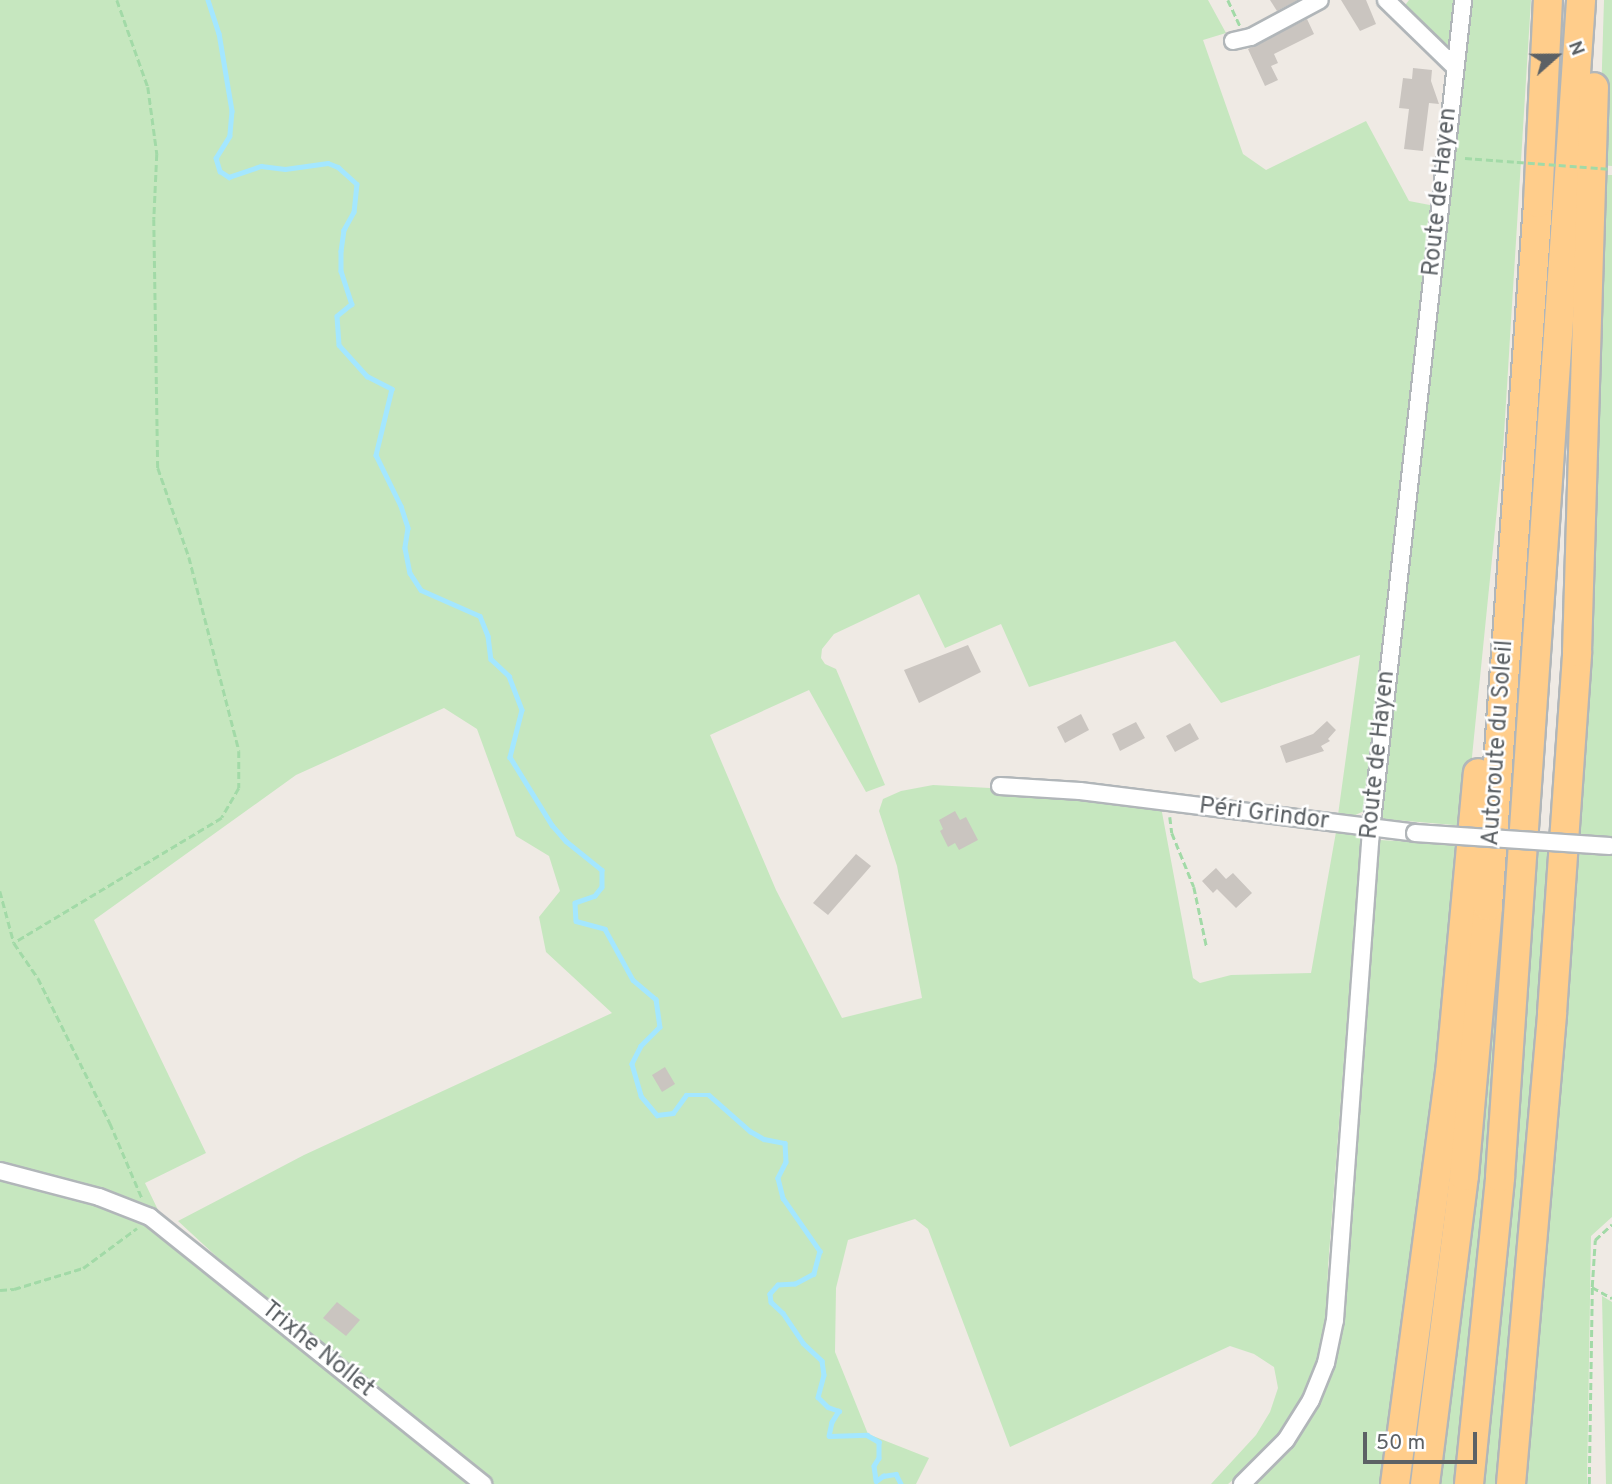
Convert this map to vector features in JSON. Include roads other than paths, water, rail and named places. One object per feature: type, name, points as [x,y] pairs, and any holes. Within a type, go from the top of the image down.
[{"type":"highway","name":"Autoroute du Soleil","points":[[1425,1484],[1464,1176],[1488,906],[1538,203],[1548,0]]},
{"type":"highway","name":"Autoroute du Soleil","points":[[1469,1484],[1503,1136],[1581,0]]},
{"type":"highway","points":[[1511,1484],[1551,1027],[1577,652],[1596,0]]},
{"type":"highway","points":[[1395,1484],[1450,1073],[1495,593],[1512,559]]},
{"type":"street","points":[[1240,40],[1320,0]]},
{"type":"street","points":[[1386,0],[1455,68]]},
{"type":"street","name":"Route de Hayen","points":[[1242,1484],[1272,1455],[1297,1423],[1319,1382],[1331,1341],[1371,830],[1463,0]]},
{"type":"street","name":"Péri Grindor","points":[[1000,786],[1169,803],[1371,830],[1611,846]]},
{"type":"street","name":"Trixhe Nollet","points":[[0,1171],[99,1197],[150,1217],[483,1484]]},
{"type":"waterway","points":[[208,0],[219,33],[232,111],[230,136],[216,158],[220,171],[229,177],[261,166],[285,169],[328,163],[338,167],[357,184],[354,212],[344,230],[341,251],[341,271],[352,304],[337,316],[339,345],[367,376],[392,389],[376,455],[401,506],[408,528],[405,548],[410,573],[421,590],[480,616],[488,636],[491,659],[509,676],[522,710],[510,757],[552,825],[566,841],[602,870],[602,887],[595,896],[575,903],[576,921],[605,929],[633,980],[656,999],[660,1027],[641,1046],[632,1064],[641,1096],[657,1115],[673,1113],[686,1095],[709,1095],[750,1131],[764,1139],[785,1143],[786,1162],[778,1178],[783,1198],[820,1251],[814,1274],[795,1284],[778,1285],[770,1294],[771,1302],[783,1313],[803,1343],[822,1361],[824,1375],[818,1397],[828,1407],[839,1411],[832,1422],[829,1436],[867,1435],[879,1442],[879,1458],[874,1466],[876,1481],[883,1476],[896,1474],[901,1484]]}]
